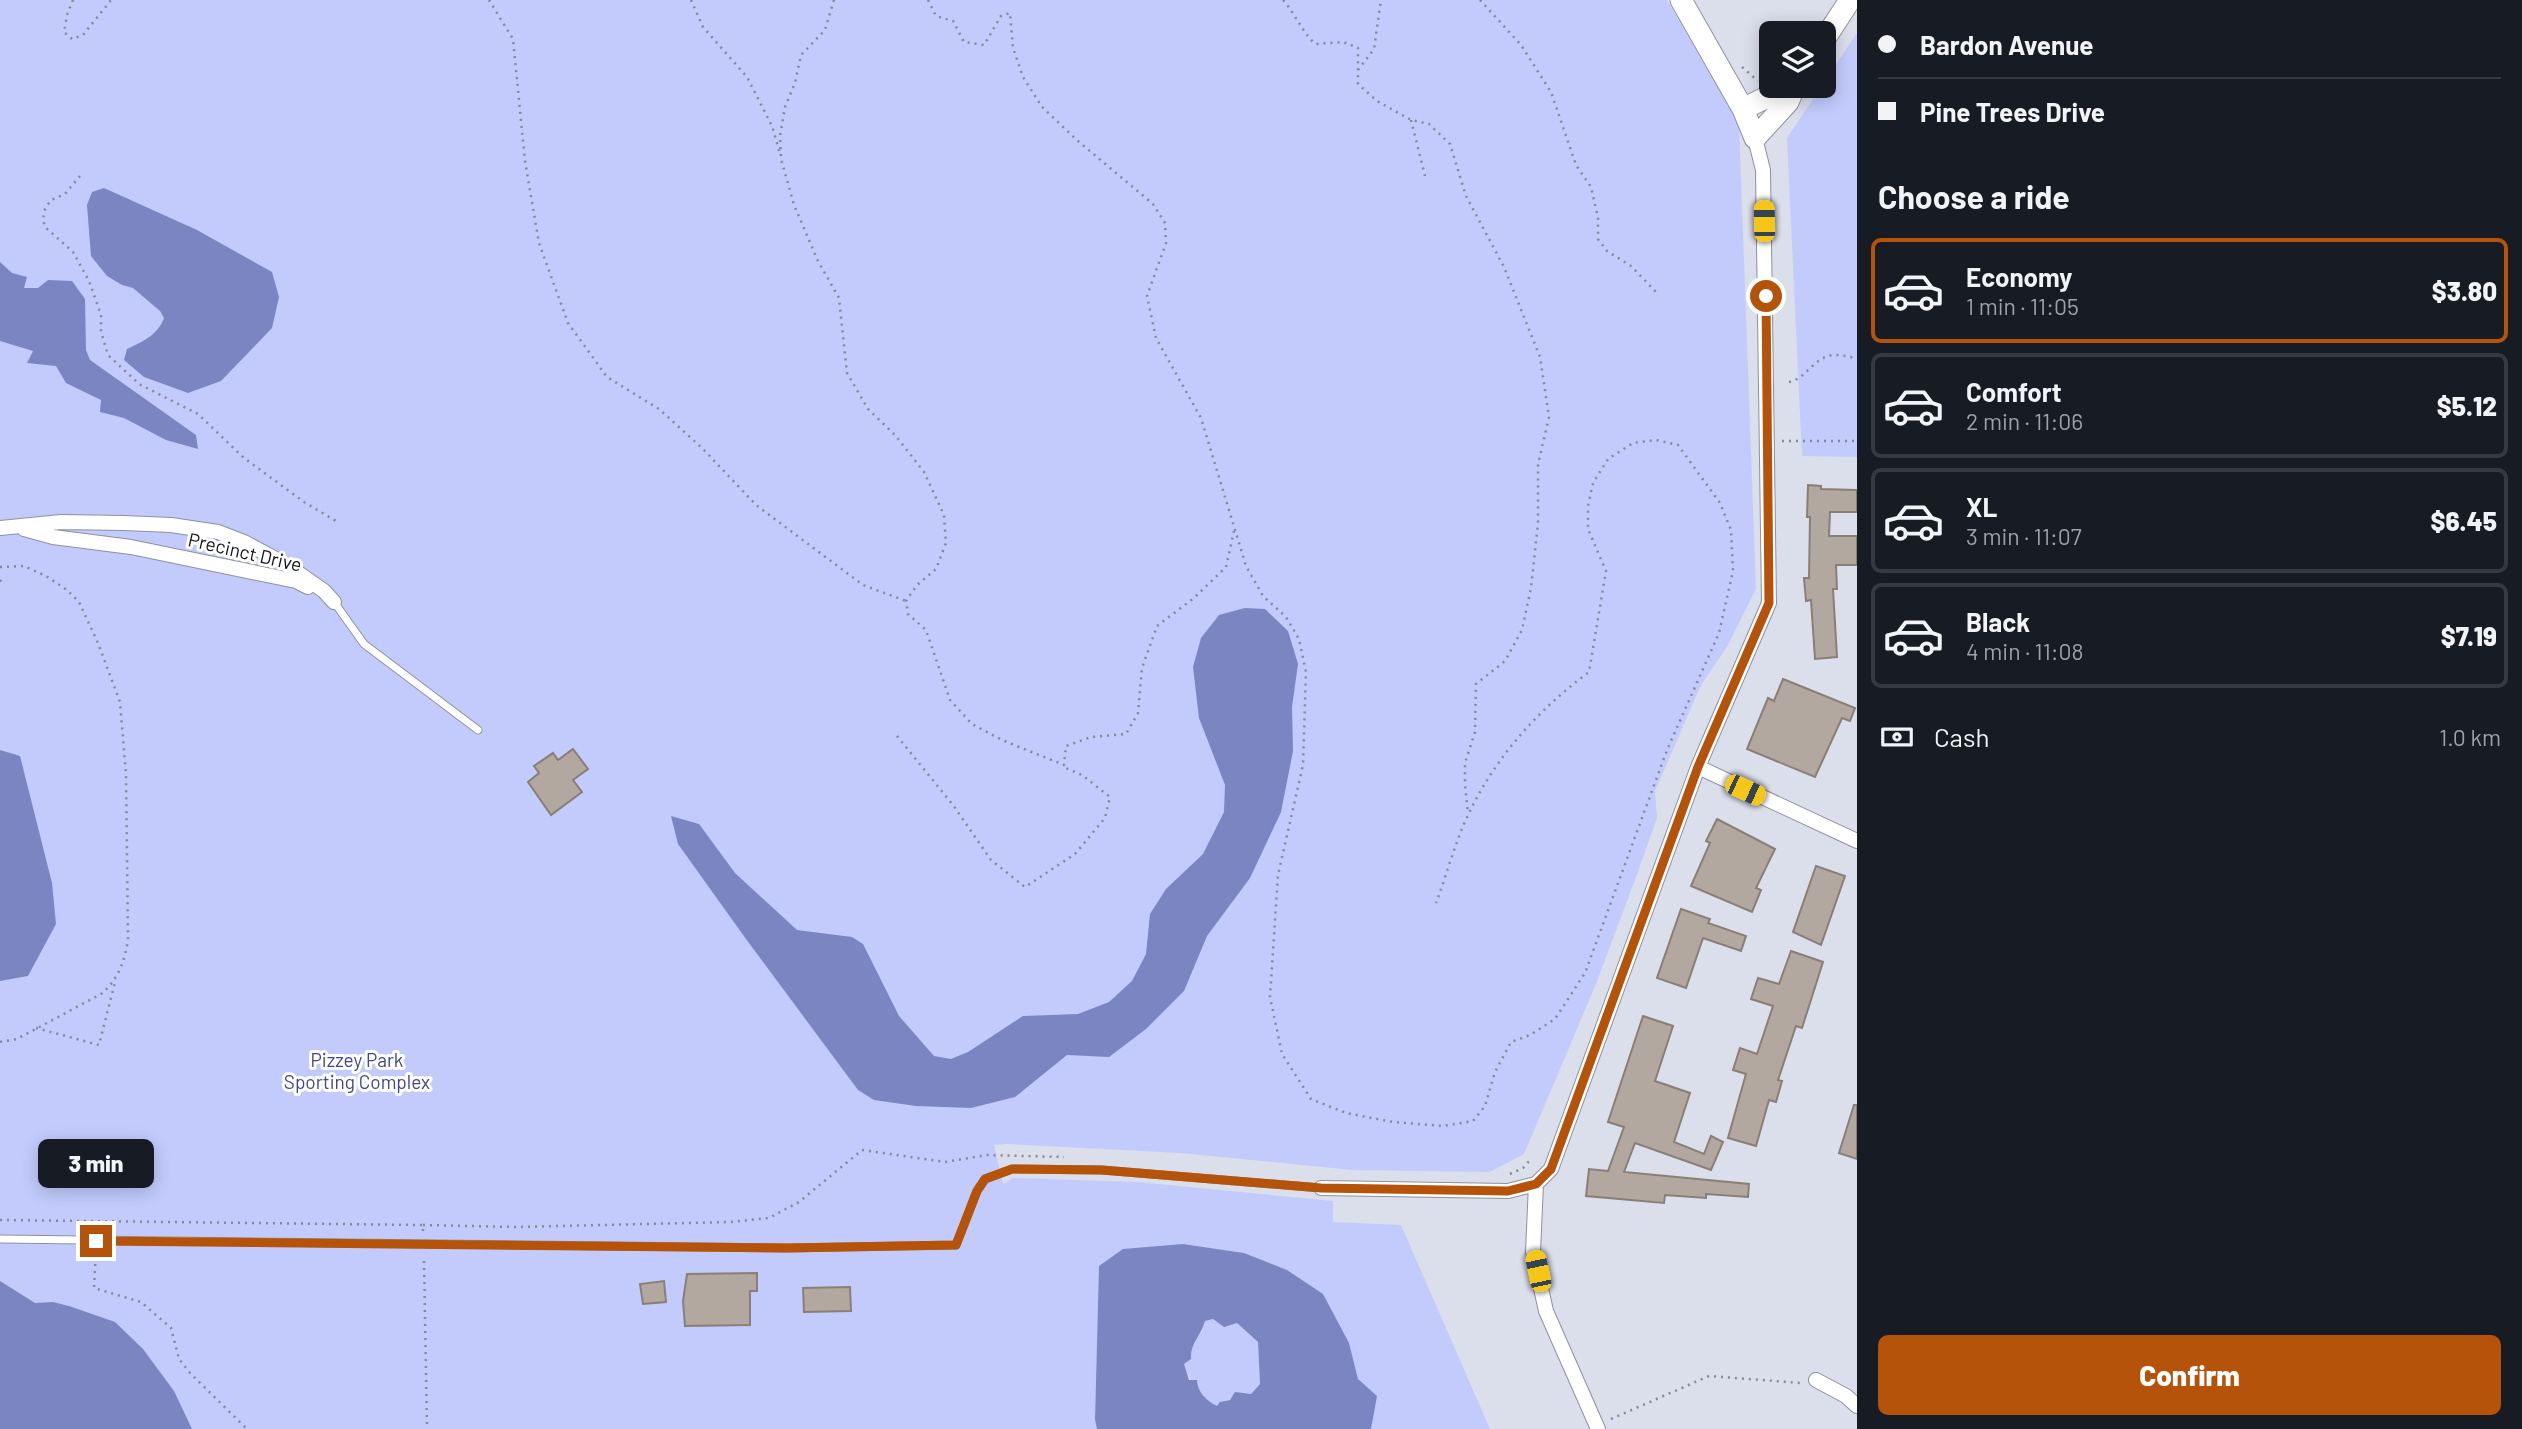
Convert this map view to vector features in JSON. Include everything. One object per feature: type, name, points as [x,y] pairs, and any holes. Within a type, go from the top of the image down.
[{"type":"street","points":[[1321,1188],[1508,1191],[1536,1184],[1551,1169],[1698,767],[1769,603],[1763,170],[1755,138],[1743,109],[1681,0]]},
{"type":"street","points":[[1836,22],[1850,0]]},
{"type":"street","points":[[1743,109],[1765,98]]},
{"type":"street","points":[[1755,138],[1790,98]]},
{"type":"street","name":"Precinct Drive","points":[[0,528],[61,522],[124,523],[171,525],[218,532],[244,542],[287,565],[324,591],[334,602]]},
{"type":"street","name":"Precinct Drive","points":[[16,527],[53,537],[131,547],[296,581],[334,602]]},
{"type":"street","points":[[1698,767],[1857,841]]},
{"type":"street","points":[[1536,1184],[1534,1252],[1546,1311],[1598,1429]]},
{"type":"street","points":[[1816,1380],[1846,1396],[1857,1406]]},
{"type":"lane","points":[[334,602],[364,644],[478,730]]},
{"type":"lane","points":[[0,1239],[787,1248],[956,1245],[977,1191],[985,1179],[1012,1169],[1102,1170],[1321,1188]]},
{"type":"path","points":[[73,0],[64,32],[72,39],[83,35],[111,0]]},
{"type":"path","points":[[489,0],[513,39],[525,160],[540,243],[568,323],[607,377],[659,409],[702,448],[756,505],[863,585],[906,601]]},
{"type":"path","points":[[691,0],[704,27],[747,78],[772,125],[794,205],[818,261],[839,298],[846,373],[868,409],[895,435],[924,472],[944,514],[946,543],[936,569],[917,586],[906,601],[908,614],[926,630],[950,700],[972,724],[1002,740],[1064,765],[1066,746],[1091,737],[1126,734],[1138,713],[1142,668],[1157,626],[1194,598],[1226,567],[1234,530]]},
{"type":"path","points":[[781,159],[780,136],[785,107],[795,83],[801,55],[825,30],[834,0]]},
{"type":"path","points":[[928,0],[936,16],[953,21],[964,41],[984,45],[1000,16],[1010,13],[1016,57],[1023,77],[1042,107],[1153,204],[1166,223],[1166,243],[1146,296],[1156,338],[1201,418],[1246,566],[1263,596],[1286,617],[1299,639],[1306,672],[1303,765],[1278,875],[1270,997],[1282,1054],[1311,1100],[1346,1113],[1393,1122],[1443,1126],[1474,1121],[1485,1106],[1495,1072],[1511,1042],[1531,1035],[1555,1019],[1585,973],[1667,750],[1719,633],[1733,571],[1731,530],[1720,503],[1678,445],[1656,440],[1633,443],[1608,459],[1593,483],[1588,506],[1588,529],[1606,571],[1588,671],[1528,724],[1504,753],[1468,814],[1436,904]]},
{"type":"path","points":[[1283,0],[1295,14],[1302,32],[1315,44],[1343,42],[1358,48],[1359,84],[1377,101],[1411,120],[1429,124],[1450,144],[1466,196],[1504,267],[1539,357],[1549,417],[1538,464],[1538,523],[1531,588],[1522,630],[1505,660],[1476,684],[1475,732],[1465,763],[1468,814]]},
{"type":"path","points":[[1480,0],[1521,45],[1551,92],[1576,164],[1591,187],[1598,218],[1598,239],[1607,251],[1630,266],[1656,292]]},
{"type":"path","points":[[1358,70],[1374,49],[1382,2]]},
{"type":"path","points":[[1411,120],[1424,176]]},
{"type":"path","points":[[80,176],[65,194],[51,200],[43,219],[45,227],[73,252],[89,281],[101,315],[101,332],[108,355],[139,384],[198,414],[244,458],[304,502],[336,521]]},
{"type":"path","points":[[1789,382],[1798,380],[1825,357],[1837,355],[1857,358]]},
{"type":"path","points":[[1768,441],[1857,441]]},
{"type":"path","points":[[0,567],[24,566],[56,583],[79,603],[98,643],[120,702],[126,774],[128,939],[126,955],[117,975],[112,985],[101,994],[17,1039],[0,1042]]},
{"type":"path","points":[[897,736],[953,805],[991,860],[1026,887],[1075,854],[1105,818],[1110,796],[1082,775],[1063,767]]},
{"type":"path","points":[[36,1028],[99,1045],[117,975]]},
{"type":"path","points":[[0,1220],[423,1225],[423,1235]]},
{"type":"path","points":[[96,1241],[94,1287],[141,1302],[171,1328],[179,1359],[247,1429]]},
{"type":"path","points":[[424,1261],[427,1429]]},
{"type":"path","points":[[1611,1419],[1709,1376],[1795,1385],[1816,1380]]},
{"type":"green space","name":"Pizzey Park Sporting Complex","points":[[0,0],[1667,0],[1739,124],[1756,589],[1727,647],[1701,685],[1655,791],[1657,818],[1636,877],[1596,984],[1524,1154],[1490,1172],[1353,1170],[1180,1153],[994,1145],[1003,1184],[1013,1178],[1137,1182],[1333,1201],[1333,1222],[1401,1225],[1490,1429],[1371,1429],[1376,1397],[1358,1379],[1349,1343],[1287,1270],[1244,1253],[1183,1244],[1099,1266],[1095,1420],[1097,1429],[0,1429]]},
{"type":"green space","points":[[1857,33],[1857,457],[1802,456],[1787,138],[1814,98],[1836,98],[1836,64]]},
{"type":"green space","points":[[1213,1319],[1237,1323],[1258,1342],[1260,1384],[1250,1394],[1243,1394],[1217,1407],[1196,1388],[1184,1364],[1191,1359],[1192,1348],[1205,1321]]},
{"type":"shaded area","points":[[104,188],[197,230],[272,272],[279,297],[272,328],[221,381],[188,393],[144,377],[124,360],[127,349],[154,333],[164,318],[160,311],[133,288],[107,276],[91,256],[87,205],[92,192]]},
{"type":"shaded area","points":[[0,262],[12,273],[27,277],[24,288],[38,288],[48,280],[72,281],[85,299],[86,350],[90,360],[196,435],[198,449],[166,440],[124,418],[100,412],[101,400],[66,383],[56,366],[27,363],[33,351],[0,341]]},
{"type":"shaded area","points":[[1245,608],[1265,609],[1288,631],[1298,664],[1292,707],[1293,751],[1281,812],[1250,878],[1207,936],[1184,991],[1146,1029],[1109,1057],[1067,1055],[1015,1097],[971,1108],[916,1106],[874,1100],[858,1090],[678,844],[671,816],[699,824],[735,873],[797,930],[852,937],[863,944],[899,1016],[934,1056],[951,1059],[968,1052],[1023,1016],[1078,1014],[1109,1002],[1132,981],[1146,954],[1150,914],[1166,889],[1203,854],[1224,812],[1225,785],[1199,718],[1193,667],[1201,638],[1219,615]]},
{"type":"shaded area","points":[[0,750],[20,756],[52,883],[56,924],[28,976],[0,981]]},
{"type":"shaded area","points":[[1183,1244],[1244,1253],[1287,1270],[1323,1294],[1349,1343],[1358,1379],[1377,1396],[1371,1429],[1097,1429],[1095,1420],[1099,1266],[1123,1249]],"holes":[[[1213,1319],[1224,1327],[1237,1323],[1258,1342],[1260,1384],[1251,1394],[1235,1392],[1230,1400],[1220,1402],[1217,1406],[1203,1396],[1197,1380],[1189,1380],[1184,1364],[1191,1359],[1192,1348],[1205,1321]]]},
{"type":"shaded area","points":[[0,1281],[35,1303],[53,1302],[115,1322],[143,1349],[174,1391],[192,1429],[0,1429]]},
{"type":"building","points":[[1808,485],[1821,486],[1821,489],[1857,490],[1857,512],[1830,512],[1829,536],[1857,536],[1857,565],[1836,565],[1837,589],[1833,589],[1837,657],[1815,659],[1811,600],[1806,601],[1804,578],[1809,578]]},
{"type":"building","points":[[1783,679],[1855,708],[1850,721],[1842,718],[1815,777],[1747,749],[1768,698],[1774,701]]},
{"type":"building","points":[[573,749],[588,769],[573,780],[582,792],[551,815],[528,782],[539,773],[534,766],[553,753],[558,760]]},
{"type":"building","points":[[1717,819],[1775,849],[1756,888],[1761,890],[1752,912],[1691,886],[1710,843],[1706,841]]},
{"type":"building","points":[[1816,866],[1845,876],[1821,945],[1793,932]]},
{"type":"building","points":[[1681,909],[1710,919],[1708,923],[1746,936],[1741,951],[1703,938],[1686,988],[1657,978]]},
{"type":"building","points":[[1791,951],[1823,962],[1802,1028],[1796,1026],[1778,1080],[1782,1081],[1776,1102],[1769,1100],[1756,1146],[1728,1138],[1746,1074],[1733,1070],[1740,1048],[1757,1054],[1773,1006],[1751,999],[1758,978],[1779,984]]},
{"type":"building","points":[[1643,1016],[1673,1026],[1655,1081],[1690,1093],[1674,1142],[1704,1154],[1711,1136],[1723,1142],[1711,1170],[1635,1143],[1624,1172],[1749,1184],[1748,1197],[1665,1195],[1664,1203],[1586,1196],[1589,1169],[1608,1171],[1624,1127],[1608,1122]]},
{"type":"building","points":[[1854,1105],[1857,1105],[1857,1159],[1839,1153]]},
{"type":"building","points":[[757,1273],[757,1291],[750,1291],[750,1325],[685,1326],[683,1301],[687,1274]]},
{"type":"building","points":[[664,1281],[666,1302],[643,1304],[640,1284]]},
{"type":"building","points":[[850,1287],[851,1311],[804,1312],[803,1288]]},
{"type":"route","points":[[96,1241],[787,1248],[956,1245],[977,1191],[985,1179],[1012,1169],[1102,1170],[1378,1191],[1508,1191],[1536,1184],[1551,1169],[1698,767],[1769,603],[1766,296]]}]
